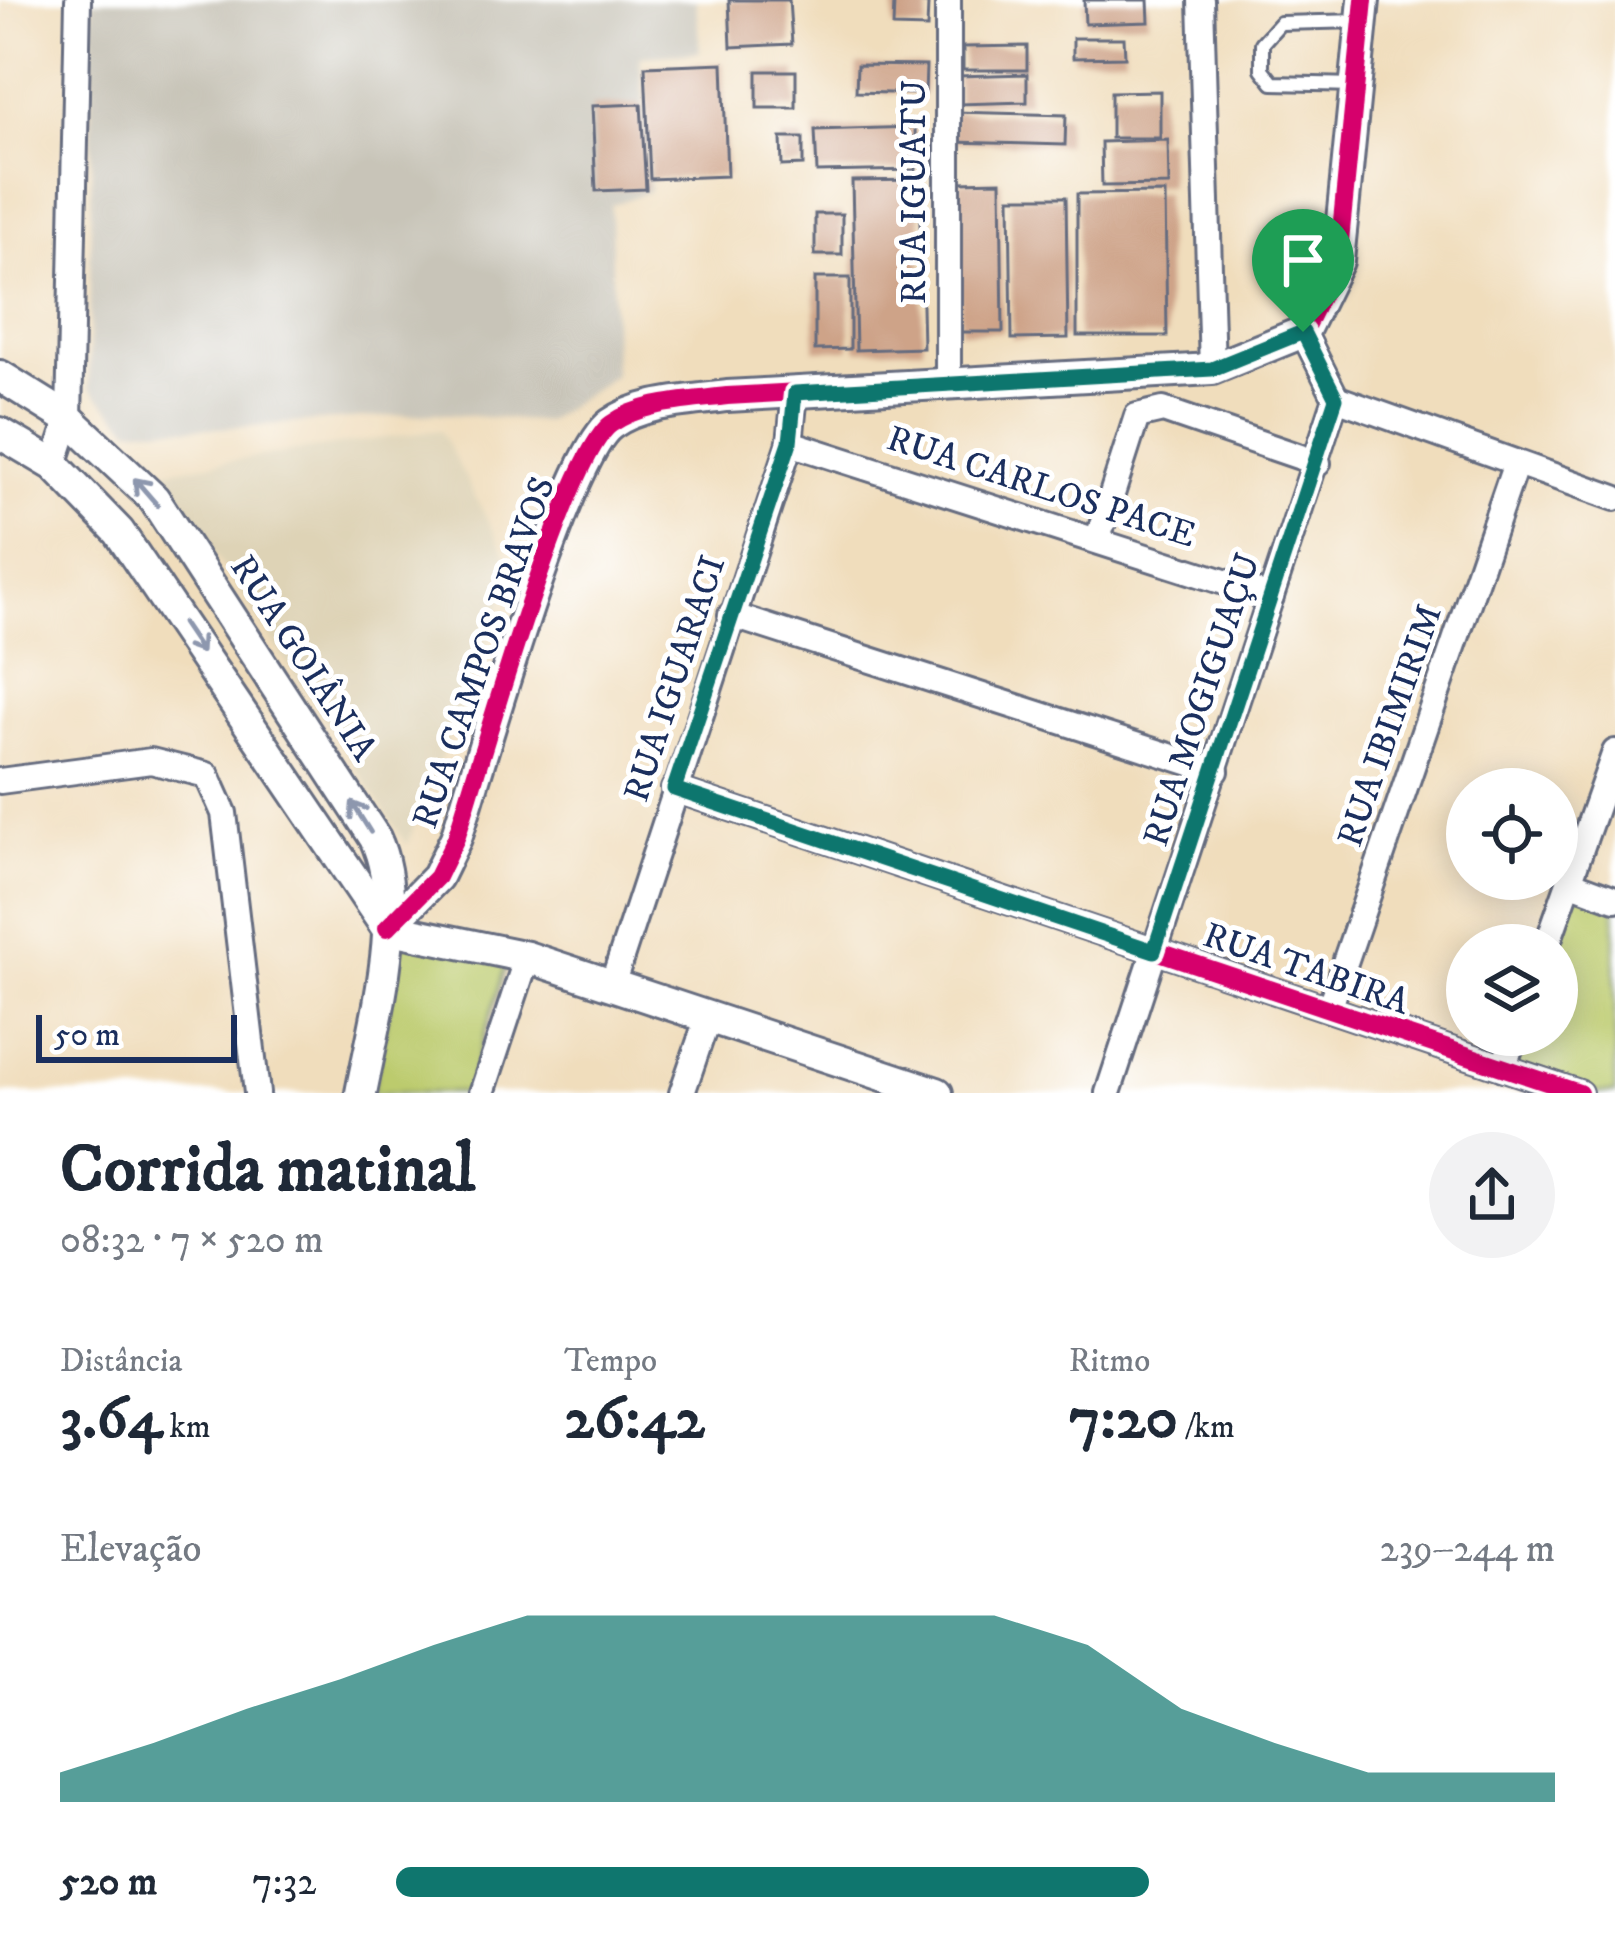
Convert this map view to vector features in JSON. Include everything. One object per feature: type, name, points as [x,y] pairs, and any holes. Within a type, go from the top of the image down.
[{"type":"street","points":[[54,464],[69,419],[78,0]]},
{"type":"street","name":"RUA IGUATU","points":[[948,0],[948,385]]},
{"type":"street","points":[[1201,0],[1212,369]]},
{"type":"street","points":[[1363,11],[1337,261],[1303,332],[1336,398],[1615,498]]},
{"type":"street","name":"RUA CAMPOS BRAVOS","points":[[387,928],[432,883],[456,838],[567,496],[596,438],[635,412],[668,404],[795,393],[1212,369],[1303,332]]},
{"type":"street","name":"RUA GOIÂNIA","points":[[0,376],[69,419],[128,472],[177,531],[383,856],[387,928],[361,1093]]},
{"type":"street","name":"RUA IGUARACI","points":[[612,985],[790,442],[795,393]]},
{"type":"street","name":"RUA MOGIGUAÇU","points":[[1108,1093],[1336,398]]},
{"type":"street","points":[[1098,538],[1136,416],[1162,410],[1318,463]]},
{"type":"street","points":[[0,433],[54,464],[119,532],[387,928],[527,957],[708,1017],[879,1084],[937,1093]]},
{"type":"street","name":"RUA CARLOS PACE","points":[[790,442],[1271,597]]},
{"type":"street","name":"RUA IBIMIRIM","points":[[1329,1010],[1516,463]]},
{"type":"street","points":[[731,615],[1216,771]]},
{"type":"street","points":[[1578,857],[1615,752]]},
{"type":"street","points":[[0,781],[151,761],[208,775],[224,813],[257,1093]]},
{"type":"street","name":"RUA TABIRA","points":[[674,789],[1579,1093]]},
{"type":"street","points":[[1578,885],[1615,899]]},
{"type":"street","points":[[482,1093],[527,957]]},
{"type":"street","points":[[682,1093],[708,1017]]},
{"type":"street","points":[[1503,1067],[1507,1056]]},
{"type":"lane","points":[[1356,85],[1273,82],[1262,69],[1262,43],[1280,22],[1363,11]]},
{"type":"shaded area","points":[[93,0],[696,0],[700,52],[640,56],[650,191],[611,205],[614,375],[545,422],[436,413],[220,428],[131,428],[89,388]]},
{"type":"shaded area","points":[[440,430],[514,570],[407,845],[160,471]]},
{"type":"green space","points":[[1578,885],[1615,899],[1615,1093],[1579,1093],[1503,1068],[1507,1056],[1578,1056],[1578,924],[1561,924],[1566,900],[1578,900]]},
{"type":"green space","points":[[406,919],[509,955],[467,1093],[372,1093]]},
{"type":"building","points":[[729,0],[789,0],[792,44],[731,47]]},
{"type":"building","points":[[1084,0],[1148,0],[1149,22],[1085,24]]},
{"type":"building","points":[[894,2],[928,4],[927,28],[893,27]]},
{"type":"building","points":[[1073,38],[1124,38],[1125,57],[1073,58]]},
{"type":"building","points":[[1027,46],[1027,70],[963,70],[963,47]]},
{"type":"building","points":[[723,63],[727,176],[650,179],[645,66]]},
{"type":"building","points":[[857,65],[926,66],[925,94],[856,92]]},
{"type":"building","points":[[757,71],[796,71],[796,108],[757,108]]},
{"type":"building","points":[[1027,74],[1027,102],[958,104],[957,76]]},
{"type":"building","points":[[1160,91],[1160,138],[1111,138],[1111,92]]},
{"type":"building","points":[[641,104],[646,189],[596,191],[592,106]]},
{"type":"building","points":[[953,112],[1066,115],[1065,145],[952,142]]},
{"type":"building","points":[[915,127],[916,170],[817,172],[815,130]]},
{"type":"building","points":[[781,138],[803,138],[803,165],[782,166]]},
{"type":"building","points":[[1168,140],[1169,185],[1102,186],[1101,142]]},
{"type":"building","points":[[919,180],[923,348],[856,350],[852,181]]},
{"type":"building","points":[[1001,181],[1003,332],[960,332],[959,182]]},
{"type":"building","points":[[1165,193],[1167,336],[1077,336],[1077,194]]},
{"type":"building","points":[[1010,197],[1066,197],[1068,338],[1012,339]]},
{"type":"building","points":[[815,214],[842,214],[842,255],[815,255]]},
{"type":"building","points":[[815,278],[850,278],[850,349],[815,350]]},
{"type":"cycle path","points":[[387,928],[437,877],[456,838],[548,551],[592,448],[611,424],[652,406],[727,396],[1212,369],[1303,332],[1338,261],[1364,0]]},
{"type":"cycle path","points":[[674,789],[1579,1093]]},
{"type":"route","points":[[1303,332],[1336,398],[1154,951],[674,789],[790,442],[795,393],[1212,369],[1303,332]]}]
